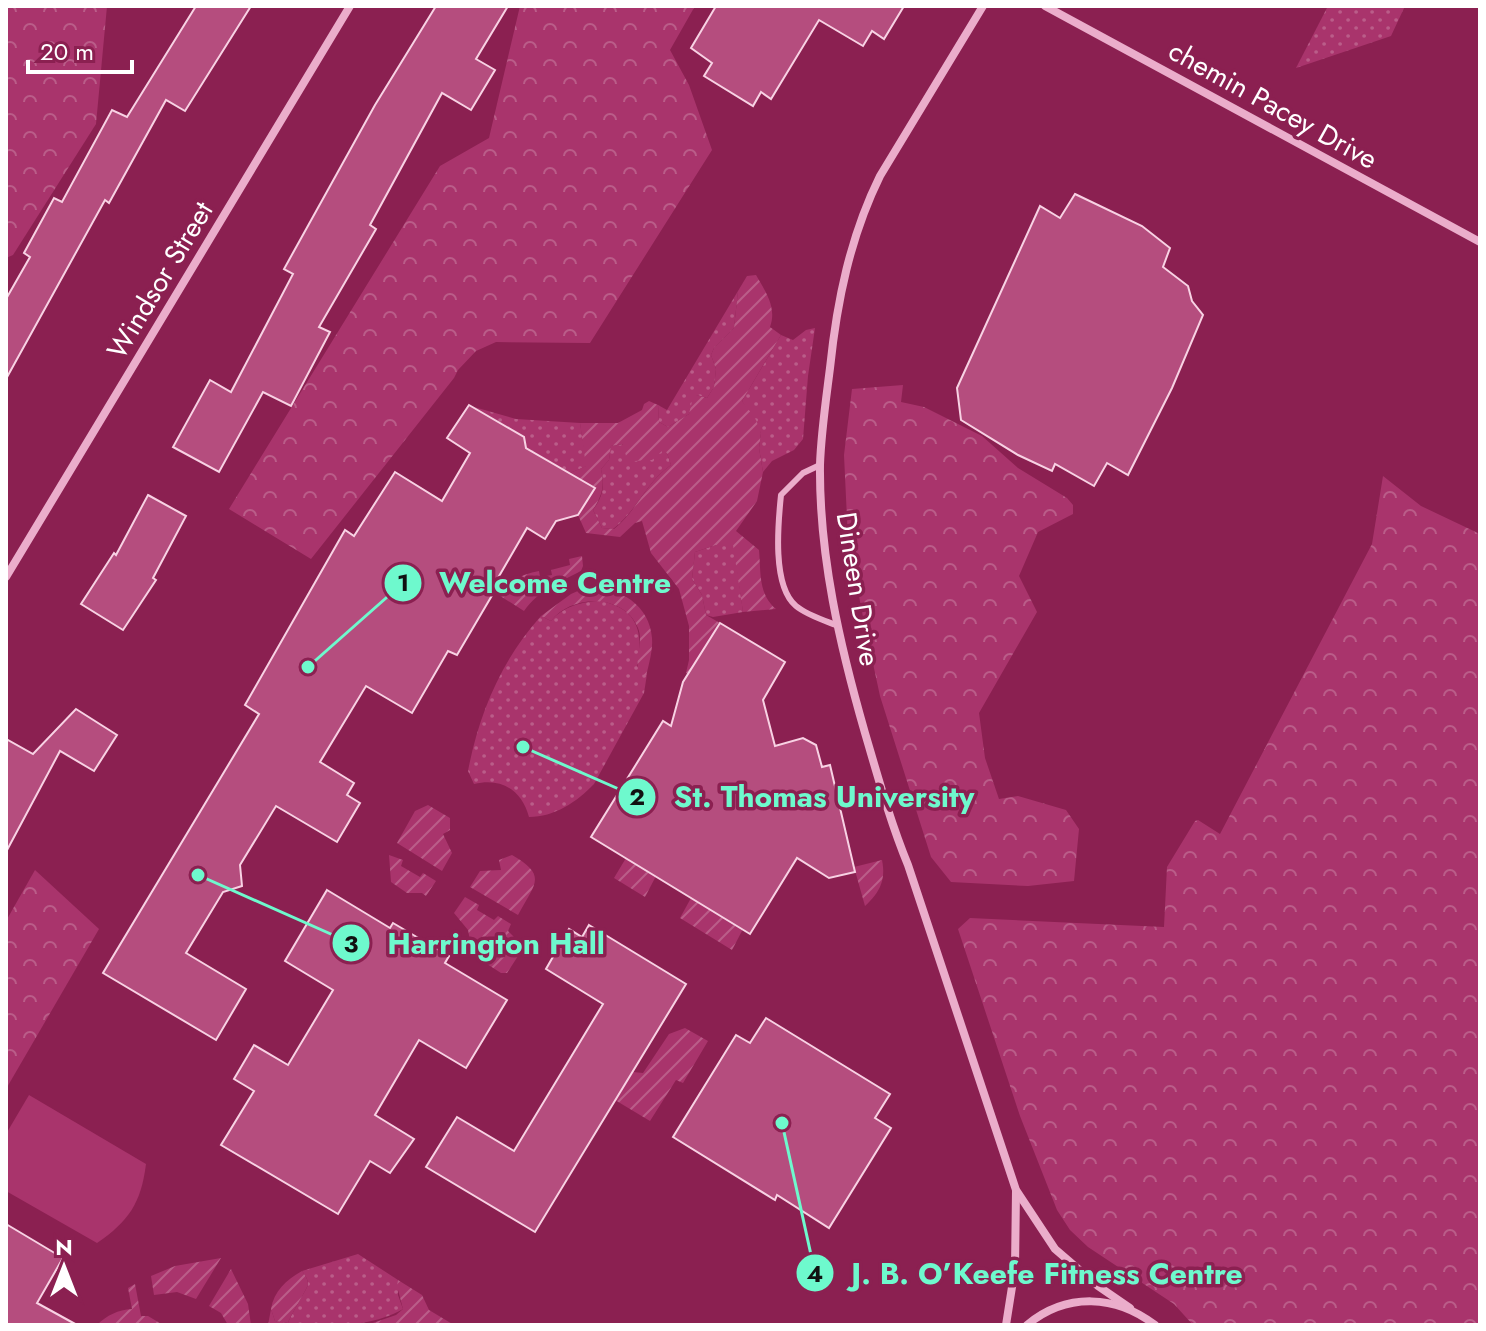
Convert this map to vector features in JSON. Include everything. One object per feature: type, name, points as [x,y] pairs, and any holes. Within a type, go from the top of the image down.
[{"type":"street","name":"Windsor Street","points":[[6,577],[350,6]]},
{"type":"street","name":"Dineen Drive","points":[[983,6],[880,176],[858,228],[848,259],[833,337],[820,465],[825,544],[836,625],[890,820],[908,865],[1016,1190]]},
{"type":"street","name":"chemin Pacey Drive","points":[[1045,6],[1480,242]]},
{"type":"street","points":[[1016,1190],[1055,1249],[1098,1286],[1155,1325]]},
{"type":"street","points":[[1006,1325],[1015,1268],[1016,1190]]},
{"type":"street","points":[[1027,1325],[1048,1311],[1069,1303],[1106,1301],[1130,1308]]},
{"type":"lane","points":[[820,465],[803,473],[781,495],[778,521],[782,587],[794,605],[836,625]]},
{"type":"green space","points":[[6,6],[107,6],[96,124],[13,255],[6,258]]},
{"type":"green space","points":[[520,6],[695,6],[670,50],[689,85],[712,150],[590,343],[496,342],[476,351],[311,559],[229,509],[440,166],[489,138]]},
{"type":"green space","points":[[1328,6],[1405,6],[1391,36],[1296,68]]},
{"type":"green space","points":[[756,275],[771,307],[770,327],[781,335],[742,401],[761,433],[759,448],[763,472],[757,501],[736,531],[759,550],[763,590],[776,609],[743,612],[733,545],[716,545],[695,552],[692,579],[702,595],[706,615],[720,623],[688,674],[689,626],[679,589],[651,553],[642,521],[635,523],[620,537],[586,533],[578,515],[591,493],[590,485],[570,473],[586,466],[580,423],[618,423],[642,410],[649,401],[658,405],[659,422],[668,427],[689,414],[693,397],[707,398],[714,387],[716,369],[711,355],[734,328],[738,291],[747,276]],"holes":[[[623,444],[626,456],[634,461],[652,460],[662,451],[667,453],[671,465],[622,522],[614,529],[602,528],[593,510],[602,491],[601,469],[609,460],[611,446]]]},
{"type":"green space","points":[[738,291],[734,328],[711,355],[716,369],[714,387],[707,398],[697,395],[689,414],[668,427],[659,422],[658,405],[667,410]]},
{"type":"green space","points":[[815,328],[803,439],[794,450],[772,461],[763,472],[759,448],[761,433],[742,401],[781,335],[793,340],[806,330]]},
{"type":"green space","points":[[903,385],[901,402],[924,407],[982,436],[1018,468],[1067,498],[1073,505],[1073,514],[1038,532],[1019,576],[1037,612],[979,713],[985,758],[999,799],[1018,796],[1066,810],[1079,829],[1074,881],[1028,886],[951,882],[931,857],[880,696],[848,539],[844,455],[852,389]]},
{"type":"green space","points":[[474,407],[516,419],[580,423],[587,466],[570,473],[526,447],[524,436]]},
{"type":"green space","points":[[624,444],[662,450],[667,453],[671,465],[621,522],[613,529],[602,528],[593,510],[602,491],[601,469],[609,460],[611,446]]},
{"type":"green space","points":[[1383,476],[1421,506],[1480,534],[1480,1325],[1193,1325],[1174,1304],[1088,1247],[1070,1230],[1057,1210],[1020,1116],[958,929],[970,918],[1164,927],[1167,867],[1195,821],[1220,834],[1372,544]]},
{"type":"green space","points":[[716,545],[734,545],[743,612],[713,617],[706,615],[702,595],[692,579],[695,552]]},
{"type":"green space","points":[[582,556],[581,571],[543,592],[524,611],[494,592],[534,572],[539,571],[540,577],[552,575],[551,570],[570,565],[569,559]]},
{"type":"green space","points":[[587,587],[610,589],[630,599],[645,616],[652,643],[646,676],[639,672],[638,667],[638,628],[621,608],[610,603],[584,602],[560,612],[551,621],[541,616],[571,594]]},
{"type":"green space","points":[[601,601],[623,610],[636,624],[640,643],[637,666],[647,674],[644,693],[594,784],[564,807],[529,817],[521,799],[509,788],[493,782],[474,784],[468,771],[479,728],[504,669],[541,616],[551,621],[573,606]]},
{"type":"green space","points":[[428,805],[450,818],[450,830],[443,834],[452,853],[442,871],[397,843],[415,811]]},
{"type":"green space","points":[[389,855],[403,860],[401,866],[420,877],[423,873],[436,881],[426,896],[407,893],[391,882]]},
{"type":"green space","points":[[512,855],[531,869],[535,881],[518,915],[470,887],[480,871],[501,870],[499,860]]},
{"type":"green space","points":[[626,858],[656,876],[645,897],[614,878]]},
{"type":"green space","points":[[882,860],[881,885],[865,906],[854,867]]},
{"type":"green space","points":[[35,870],[99,929],[6,1089],[6,921]]},
{"type":"green space","points":[[465,897],[479,905],[477,910],[494,920],[498,916],[511,924],[508,931],[516,939],[518,956],[507,973],[501,973],[473,955],[468,930],[454,913]]},
{"type":"green space","points":[[691,898],[743,929],[732,950],[680,918]]},
{"type":"green space","points":[[685,1028],[708,1041],[683,1083],[676,1080],[650,1121],[615,1100],[633,1072],[643,1073],[669,1034]]},
{"type":"green space","points":[[29,1095],[146,1164],[141,1190],[132,1210],[97,1243],[6,1191],[6,1134]]},
{"type":"green space","points":[[358,1254],[398,1280],[398,1295],[403,1309],[356,1324],[268,1325],[271,1309],[275,1321],[288,1323],[308,1284],[302,1271]]},
{"type":"green space","points":[[221,1258],[196,1299],[177,1292],[154,1295],[151,1276],[175,1266]]},
{"type":"green space","points":[[231,1269],[248,1304],[251,1325],[228,1325],[221,1313],[209,1306]]},
{"type":"green space","points":[[302,1271],[308,1284],[288,1323],[275,1321],[271,1309],[278,1291]]},
{"type":"green space","points":[[398,1280],[422,1295],[429,1310],[454,1325],[367,1325],[396,1315],[403,1309]]},
{"type":"green space","points":[[135,1284],[141,1316],[148,1316],[163,1325],[97,1325],[113,1314],[132,1309],[128,1288]]},
{"type":"building","points":[[196,6],[251,6],[185,111],[166,100],[109,203],[105,200],[6,379],[6,299],[30,257],[24,253],[54,198],[62,202],[112,110],[127,117]]},
{"type":"building","points":[[436,6],[508,6],[476,59],[495,70],[471,110],[442,93],[370,225],[376,229],[319,327],[330,332],[291,406],[263,392],[219,472],[173,447],[210,380],[231,392],[293,274],[284,269],[375,105]]},
{"type":"building","points":[[716,6],[904,6],[884,39],[872,31],[863,46],[819,20],[771,99],[761,92],[753,106],[704,76],[712,63],[691,48]]},
{"type":"building","points":[[1075,194],[1142,226],[1170,248],[1163,267],[1188,286],[1192,301],[1203,315],[1172,388],[1128,475],[1107,463],[1094,486],[1055,464],[1052,471],[1018,455],[961,420],[957,388],[1040,206],[1060,218]]},
{"type":"building","points":[[469,405],[524,437],[526,448],[595,488],[578,515],[556,521],[545,539],[527,528],[457,655],[448,651],[412,713],[366,686],[320,762],[354,783],[347,795],[360,803],[337,842],[276,806],[240,865],[242,886],[223,892],[186,953],[246,989],[216,1040],[103,973],[259,714],[245,705],[345,530],[354,536],[395,472],[442,501],[470,453],[447,438]]},
{"type":"building","points":[[148,495],[186,516],[153,578],[156,580],[123,630],[81,604],[114,553],[116,555]]},
{"type":"building","points":[[720,623],[785,662],[763,700],[775,746],[803,738],[816,745],[822,767],[830,765],[855,872],[829,878],[797,858],[750,934],[591,837],[663,721],[671,726],[683,682]]},
{"type":"building","points":[[76,709],[117,735],[94,771],[60,751],[6,852],[6,739],[33,754]]},
{"type":"building","points":[[327,890],[390,928],[393,923],[449,956],[445,963],[507,1000],[466,1068],[419,1040],[375,1115],[414,1139],[390,1173],[370,1161],[338,1214],[221,1145],[254,1091],[234,1079],[254,1045],[288,1065],[333,990],[285,961]]},
{"type":"building","points":[[589,925],[686,984],[535,1232],[426,1167],[457,1117],[514,1151],[603,1004],[546,969],[569,929],[582,937]]},
{"type":"building","points":[[766,1018],[890,1094],[875,1118],[891,1128],[829,1228],[777,1195],[775,1200],[673,1137],[736,1035],[750,1043]]},
{"type":"building","points":[[6,1224],[63,1258],[37,1303],[77,1325],[6,1325]]},
{"type":"place","name":"Welcome Centre","points":[[308,667]]},
{"type":"place","name":"St. Thomas University","points":[[523,747]]},
{"type":"place","name":"Harrington Hall","points":[[198,875]]},
{"type":"place","name":"J. B. O’Keefe Fitness Centre","points":[[782,1123]]}]
